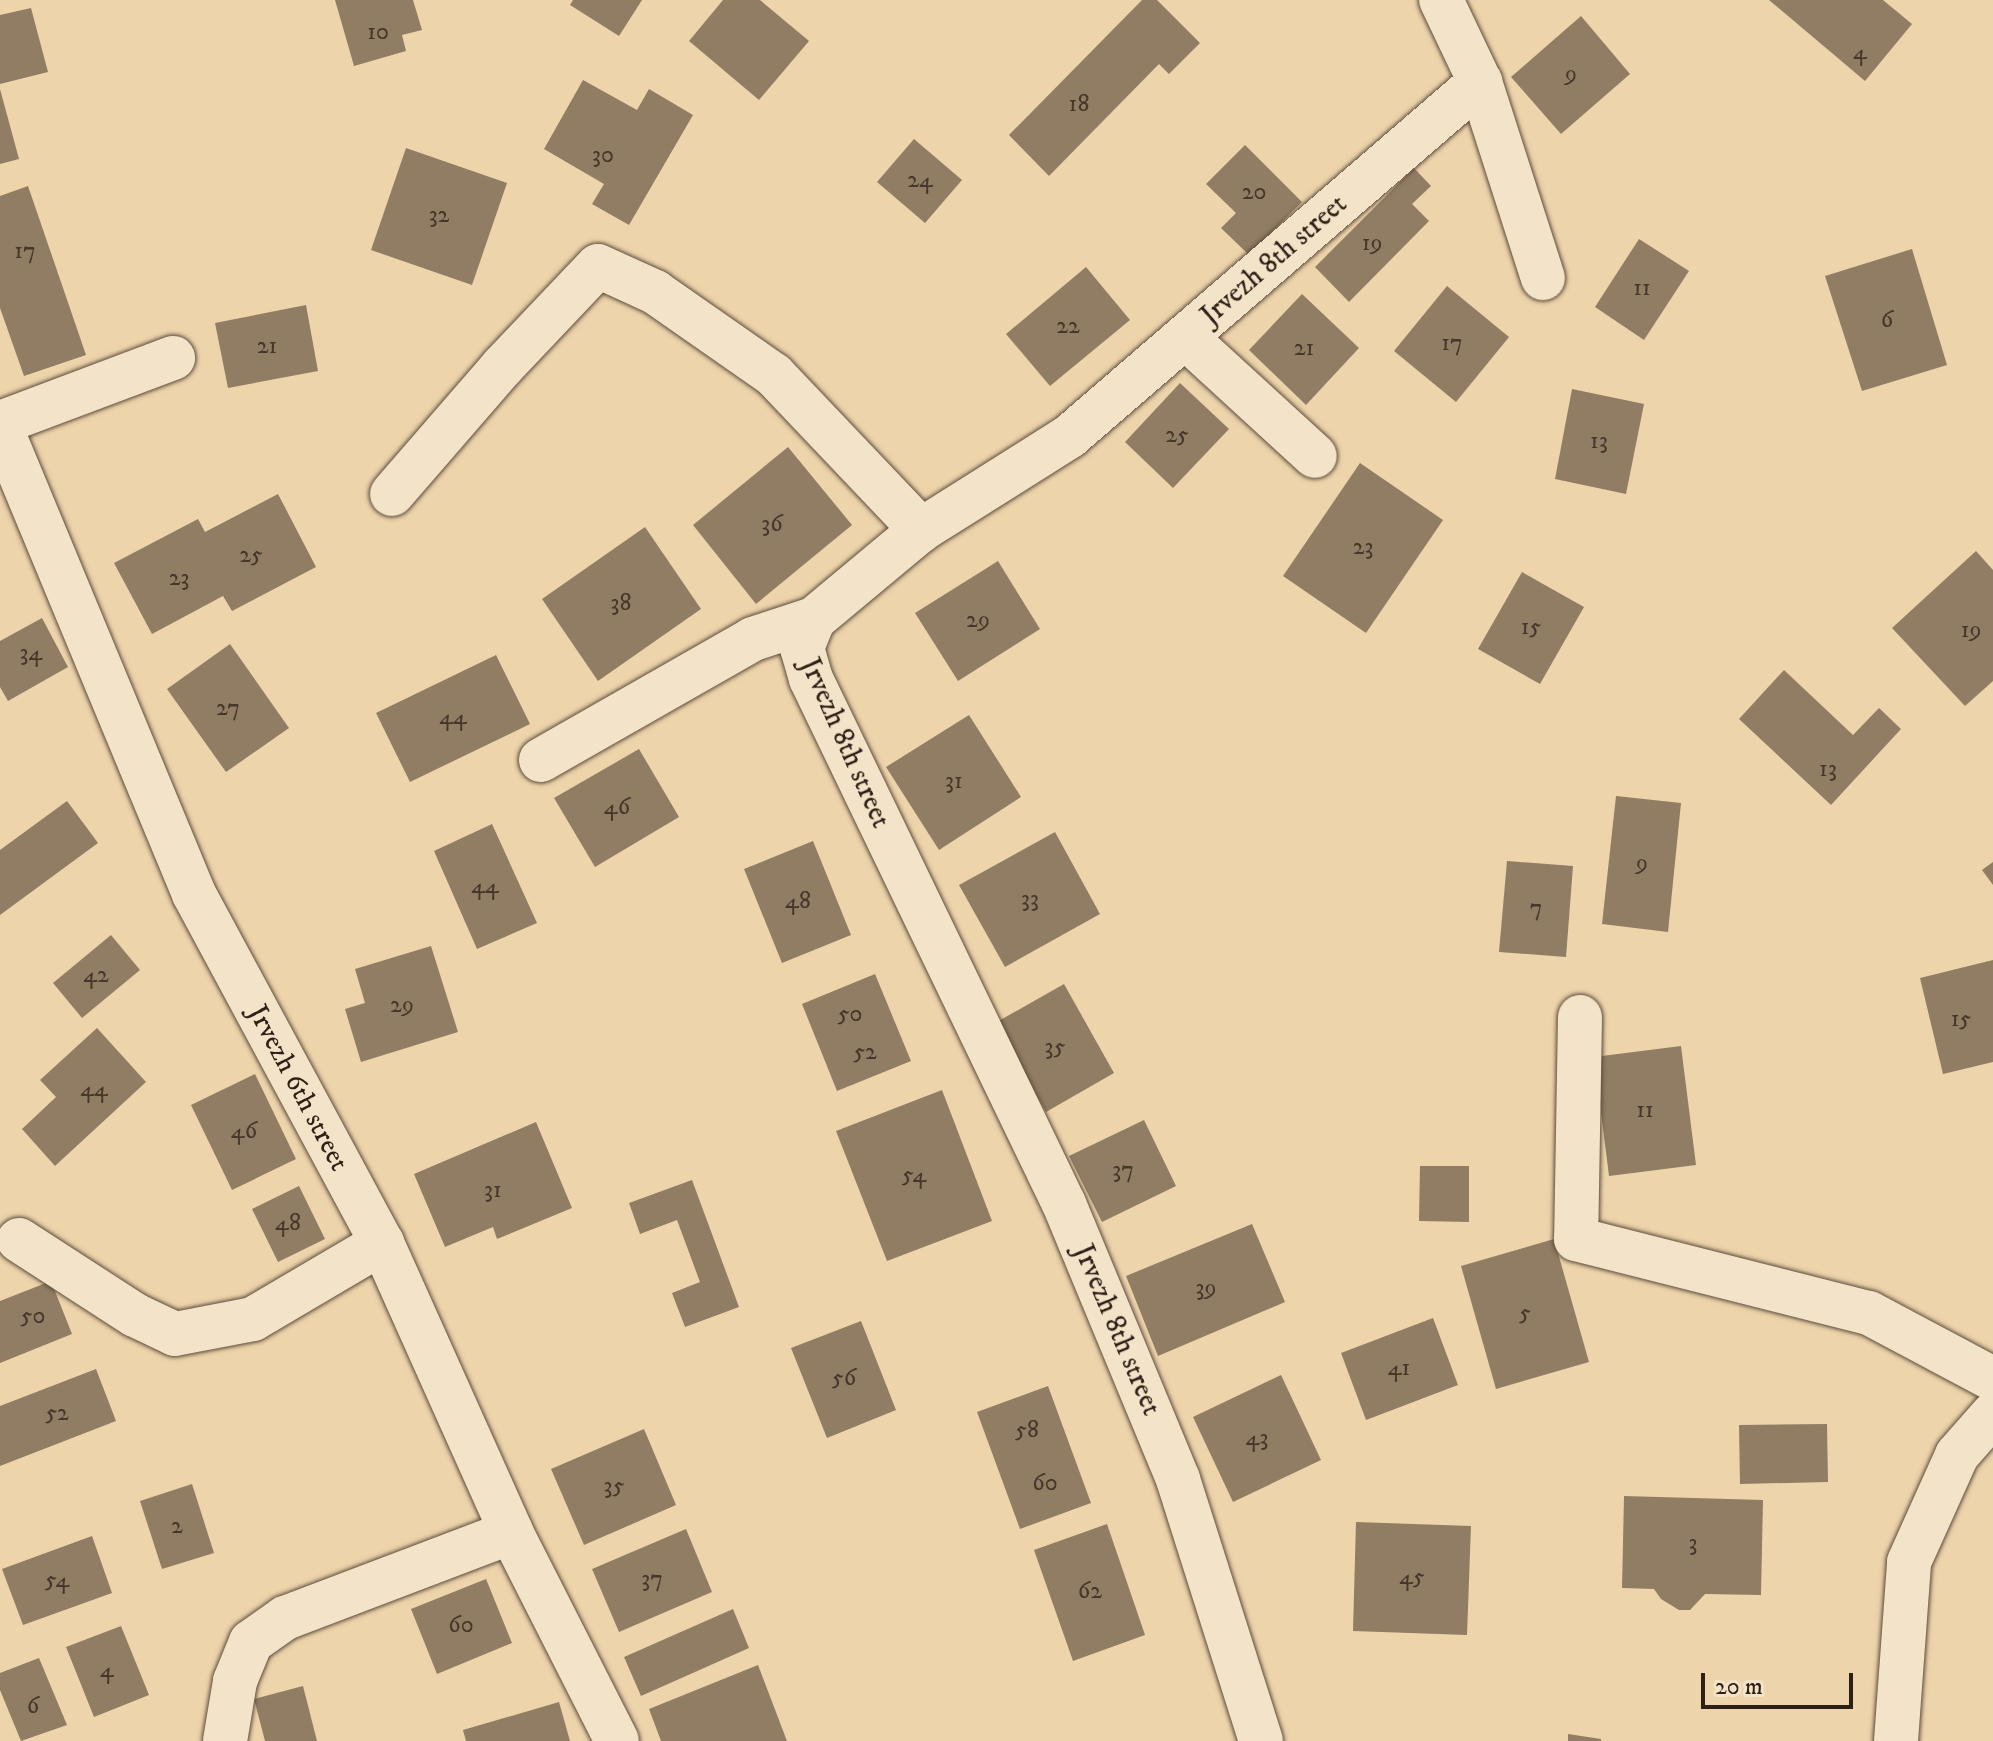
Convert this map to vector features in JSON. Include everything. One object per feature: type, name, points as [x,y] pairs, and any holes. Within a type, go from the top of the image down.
[{"type":"street","points":[[1441,0],[1480,82],[1543,278]]},
{"type":"street","name":"Jrvezh 8th street","points":[[1261,1741],[1178,1479],[1064,1204],[811,679],[802,648],[814,619],[921,530],[1070,436],[1480,82]]},
{"type":"street","points":[[392,494],[502,367],[598,266],[655,292],[774,375],[921,530]]},
{"type":"street","points":[[1185,337],[1315,456]]},
{"type":"street","points":[[0,425],[173,358]]},
{"type":"street","name":"Jrvezh 6th street","points":[[0,425],[194,894],[382,1243],[511,1532],[617,1741]]},
{"type":"street","points":[[541,760],[753,639],[814,619]]},
{"type":"street","points":[[1580,1017],[1576,1239],[1869,1313],[1993,1379]]},
{"type":"street","points":[[19,1240],[135,1315],[175,1334],[253,1319],[382,1243]]},
{"type":"street","points":[[1896,1741],[1909,1562],[1957,1455],[1993,1414]]},
{"type":"street","points":[[225,1741],[235,1681],[251,1642],[285,1618],[511,1532]]},
{"type":"building","points":[[335,0],[413,0],[422,30],[402,35],[406,51],[354,66]]},
{"type":"building","points":[[573,0],[642,0],[619,36],[570,5]]},
{"type":"building","points":[[723,0],[760,0],[809,41],[759,100],[689,41]]},
{"type":"building","points":[[1142,0],[1157,0],[1200,43],[1169,74],[1159,64],[1049,176],[1009,135]]},
{"type":"building","points":[[1769,0],[1883,0],[1912,24],[1865,81]]},
{"type":"building","points":[[31,8],[48,72],[0,84],[0,15]]},
{"type":"building","points":[[1581,16],[1630,74],[1561,134],[1511,77]]},
{"type":"building","points":[[583,80],[637,110],[649,89],[693,115],[629,225],[592,204],[604,184],[544,149]]},
{"type":"building","points":[[0,89],[19,159],[0,164]]},
{"type":"building","points":[[914,139],[962,180],[925,223],[877,182]]},
{"type":"building","points":[[1245,145],[1302,202],[1249,255],[1221,228],[1236,213],[1206,184]]},
{"type":"building","points":[[406,148],[507,183],[472,285],[371,250]]},
{"type":"building","points":[[1414,168],[1431,186],[1412,204],[1429,221],[1349,302],[1315,267]]},
{"type":"building","points":[[28,186],[86,355],[24,376],[0,308],[0,196]]},
{"type":"building","points":[[1639,239],[1689,271],[1644,340],[1595,307]]},
{"type":"building","points":[[1912,249],[1947,365],[1862,391],[1825,276]]},
{"type":"building","points":[[1086,267],[1130,320],[1050,386],[1006,334]]},
{"type":"building","points":[[1447,286],[1509,337],[1456,402],[1394,351]]},
{"type":"building","points":[[1302,294],[1359,348],[1306,405],[1249,350]]},
{"type":"building","points":[[306,305],[318,371],[228,388],[215,323]]},
{"type":"building","points":[[1180,383],[1229,429],[1173,488],[1125,442]]},
{"type":"building","points":[[1572,389],[1644,404],[1626,494],[1555,479]]},
{"type":"building","points":[[788,447],[852,525],[756,604],[693,525]]},
{"type":"building","points":[[1360,463],[1443,520],[1366,633],[1283,576]]},
{"type":"building","points":[[278,494],[316,567],[232,611],[223,596],[152,634],[114,563],[198,519],[205,532]]},
{"type":"building","points":[[645,527],[701,609],[598,681],[542,599]]},
{"type":"building","points":[[1976,551],[1993,570],[1993,681],[1965,706],[1892,628]]},
{"type":"building","points":[[998,561],[1040,629],[958,681],[915,613]]},
{"type":"building","points":[[1522,572],[1584,607],[1540,684],[1478,649]]},
{"type":"building","points":[[42,618],[68,667],[8,701],[0,687],[0,641]]},
{"type":"building","points":[[230,644],[289,728],[226,772],[167,689]]},
{"type":"building","points":[[496,655],[530,724],[410,782],[376,713]]},
{"type":"building","points":[[1784,670],[1853,735],[1879,708],[1901,729],[1831,805],[1739,719]]},
{"type":"building","points":[[969,715],[1021,797],[939,850],[886,767]]},
{"type":"building","points":[[639,749],[679,817],[595,867],[554,798]]},
{"type":"building","points":[[1616,796],[1681,803],[1668,932],[1602,924]]},
{"type":"building","points":[[67,801],[98,843],[0,915],[0,850]]},
{"type":"building","points":[[492,824],[537,923],[477,949],[434,851]]},
{"type":"building","points":[[1055,832],[1100,914],[1005,967],[959,885]]},
{"type":"building","points":[[813,841],[851,935],[782,963],[744,869]]},
{"type":"building","points":[[1507,861],[1573,866],[1566,957],[1499,952]]},
{"type":"building","points":[[1993,862],[1993,885],[1982,870]]},
{"type":"building","points":[[111,935],[140,970],[82,1018],[53,983]]},
{"type":"building","points":[[431,946],[458,1032],[361,1062],[345,1009],[365,1003],[355,969]]},
{"type":"building","points":[[1993,960],[1993,1062],[1943,1074],[1920,978]]},
{"type":"building","points":[[875,974],[911,1061],[837,1091],[802,1004]]},
{"type":"building","points":[[1064,984],[1114,1073],[1046,1112],[995,1023]]},
{"type":"building","points":[[97,1028],[146,1082],[55,1166],[22,1129],[56,1097],[40,1080]]},
{"type":"building","points":[[1681,1046],[1696,1165],[1609,1176],[1594,1057]]},
{"type":"building","points":[[255,1074],[296,1159],[232,1190],[191,1105]]},
{"type":"building","points":[[942,1090],[992,1221],[887,1261],[836,1131]]},
{"type":"building","points":[[1144,1120],[1176,1186],[1102,1222],[1069,1156]]},
{"type":"building","points":[[536,1122],[572,1208],[497,1239],[493,1227],[445,1247],[414,1174]]},
{"type":"building","points":[[1420,1166],[1469,1166],[1469,1222],[1419,1221]]},
{"type":"building","points":[[692,1180],[739,1307],[685,1327],[672,1293],[700,1282],[677,1220],[640,1234],[629,1203]]},
{"type":"building","points":[[299,1186],[325,1239],[278,1262],[252,1209]]},
{"type":"building","points":[[1252,1224],[1285,1302],[1158,1356],[1126,1276]]},
{"type":"building","points":[[1554,1239],[1589,1362],[1496,1389],[1461,1266]]},
{"type":"building","points":[[51,1281],[72,1334],[0,1363],[0,1301]]},
{"type":"building","points":[[1433,1318],[1458,1385],[1366,1420],[1341,1353]]},
{"type":"building","points":[[861,1321],[896,1410],[827,1438],[791,1348]]},
{"type":"building","points":[[96,1369],[116,1421],[0,1466],[0,1406]]},
{"type":"building","points":[[1281,1375],[1321,1460],[1233,1502],[1193,1417]]},
{"type":"building","points":[[1048,1386],[1091,1503],[1020,1529],[977,1412]]},
{"type":"building","points":[[1827,1424],[1828,1482],[1740,1484],[1739,1425]]},
{"type":"building","points":[[644,1429],[676,1505],[584,1545],[551,1469]]},
{"type":"building","points":[[192,1484],[214,1553],[162,1569],[140,1501]]},
{"type":"building","points":[[1624,1496],[1763,1500],[1761,1595],[1705,1594],[1690,1610],[1679,1610],[1661,1599],[1654,1589],[1622,1588]]},
{"type":"building","points":[[1356,1522],[1471,1526],[1467,1635],[1353,1631]]},
{"type":"building","points":[[1107,1524],[1145,1635],[1073,1661],[1034,1550]]},
{"type":"building","points":[[686,1529],[712,1592],[619,1632],[592,1569]]},
{"type":"building","points":[[92,1536],[112,1593],[23,1625],[2,1569]]},
{"type":"building","points":[[486,1579],[512,1643],[437,1674],[411,1609]]},
{"type":"building","points":[[733,1609],[749,1648],[641,1696],[624,1657]]},
{"type":"building","points":[[121,1626],[149,1695],[94,1717],[66,1647]]},
{"type":"building","points":[[39,1658],[67,1725],[21,1741],[0,1690],[0,1673]]},
{"type":"building","points":[[758,1665],[787,1741],[661,1741],[649,1709]]},
{"type":"building","points":[[303,1686],[317,1741],[265,1741],[254,1699]]},
{"type":"building","points":[[559,1702],[570,1741],[466,1741],[463,1730]]},
{"type":"building","points":[[1568,1734],[1601,1739],[1601,1741],[1568,1741]]}]
